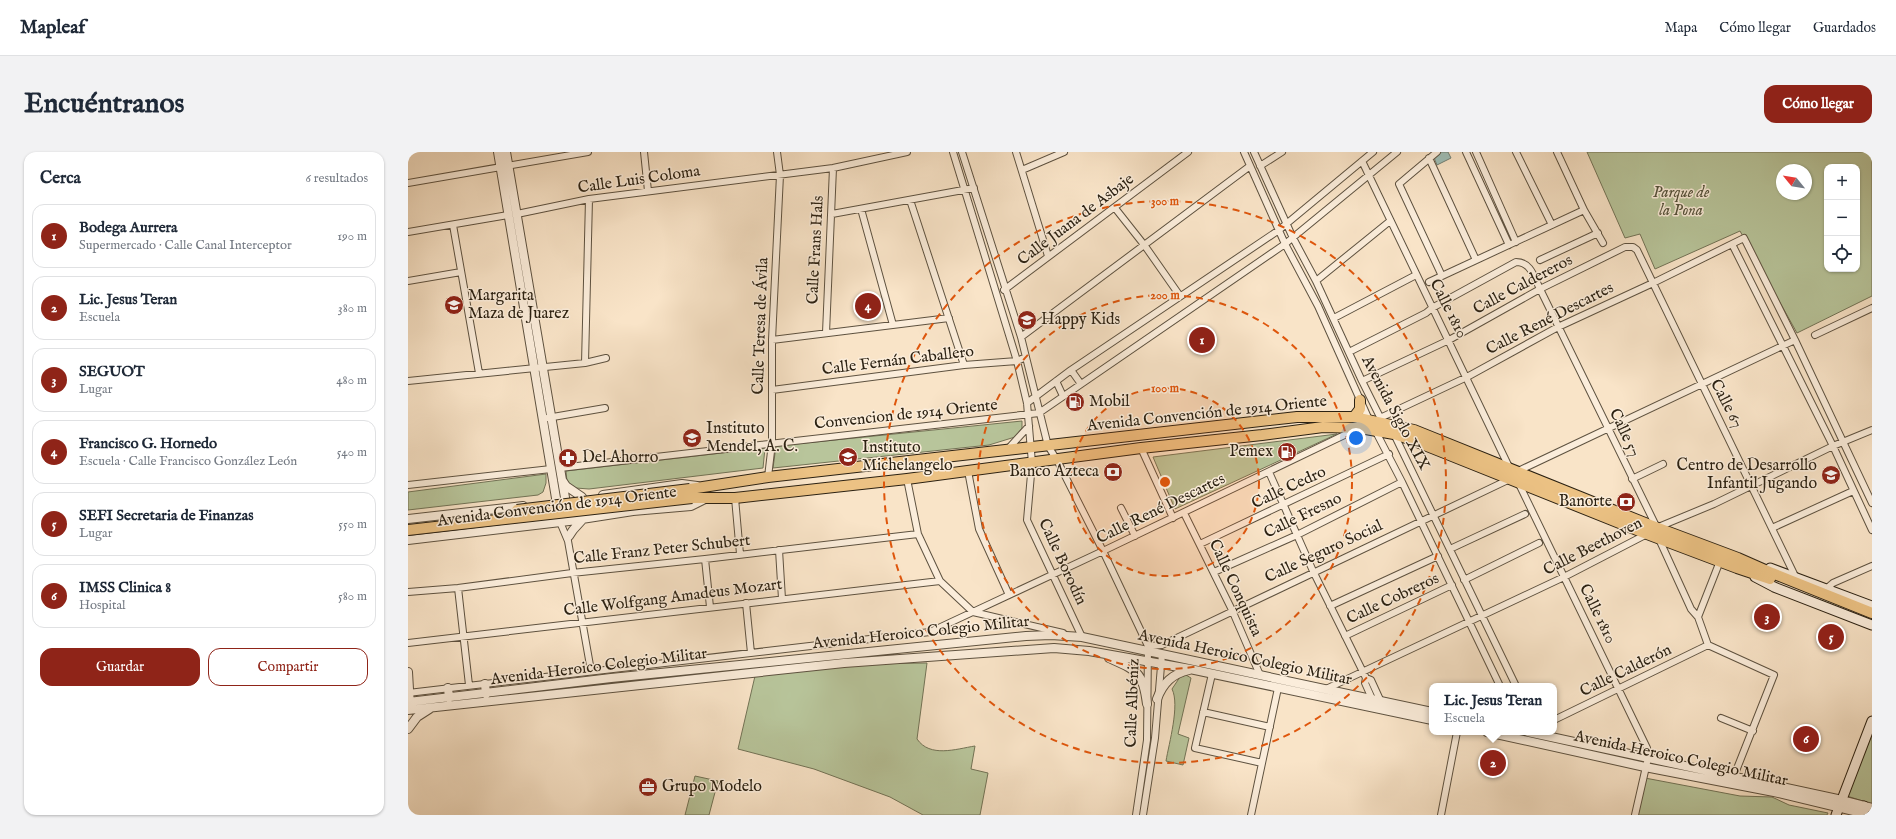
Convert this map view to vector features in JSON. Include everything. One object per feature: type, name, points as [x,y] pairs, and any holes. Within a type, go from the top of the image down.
[{"type":"main road","points":[[1354,417],[1360,409],[1360,400]]},
{"type":"main road","name":"Avenida Convención de 1914 Oriente","points":[[408,530],[691,494],[704,486],[768,477],[1297,417],[1354,417],[1369,420],[1382,420],[1414,430],[1514,476],[1647,534],[1657,533],[1795,576],[1872,606]]},
{"type":"main road","name":"Avenida Convención de 1914 Oriente","points":[[408,523],[691,494],[707,498],[735,498],[1032,464],[1141,448],[1323,427],[1360,428],[1394,434],[1514,476],[1657,533],[1737,568],[1774,587],[1872,624]]},
{"type":"main road","name":"Avenida Convención de 1914 Oriente","points":[[1738,558],[1764,573],[1872,619]]},
{"type":"main road","name":"Avenida Convención de 1914 Oriente","points":[[1737,568],[1764,573],[1872,613]]},
{"type":"main road","points":[[1839,807],[1872,721]]},
{"type":"street","points":[[498,152],[504,167],[539,367],[551,417],[562,480],[560,501]]},
{"type":"street","points":[[504,167],[506,152]]},
{"type":"street","points":[[408,183],[588,152]]},
{"type":"street","points":[[644,152],[648,191]]},
{"type":"street","name":"Calle Teresa de Ávila","points":[[768,477],[772,443],[772,340],[780,175],[777,152]]},
{"type":"street","name":"Calle Luis Coloma","points":[[408,232],[589,199],[833,168],[907,152]]},
{"type":"street","name":"Calle Borodín","points":[[953,152],[1017,361],[1027,403],[1032,464],[1027,520],[1054,574],[1082,638]]},
{"type":"street","name":"Calle Albéniz","points":[[962,152],[1021,337],[1048,446],[1057,460],[1103,552],[1148,649],[1147,740],[1136,815]]},
{"type":"street","points":[[1016,152],[1048,256]]},
{"type":"street","points":[[1022,170],[1064,152]]},
{"type":"street","name":"Avenida Siglo XIX","points":[[1244,152],[1285,244],[1318,306],[1369,420],[1389,454],[1499,683]]},
{"type":"street","name":"Avenida Siglo XIX","points":[[1254,152],[1288,224],[1293,238],[1334,318],[1362,381],[1382,420],[1394,434],[1515,683]]},
{"type":"street","points":[[1260,166],[1282,152]]},
{"type":"street","points":[[1027,403],[1071,370],[1288,224],[1373,152]]},
{"type":"street","points":[[1039,413],[1285,244],[1397,152]]},
{"type":"street","points":[[1437,152],[1399,184],[1442,276]]},
{"type":"street","points":[[1466,152],[1509,245]]},
{"type":"street","points":[[1476,152],[1516,242]]},
{"type":"street","points":[[1516,152],[1552,225]]},
{"type":"street","points":[[1557,152],[1584,210],[1603,243]]},
{"type":"street","name":"Calle Juana de Asbaje","points":[[996,293],[1006,289],[1048,256],[1115,208],[1184,153]]},
{"type":"street","points":[[1429,158],[1476,260]]},
{"type":"street","name":"Calle 1810","points":[[1362,161],[1416,276],[1449,340],[1619,689],[1647,748],[1648,758]]},
{"type":"street","points":[[1021,337],[1145,246],[1250,166]]},
{"type":"street","name":"Calle Frans Hals","points":[[826,333],[833,168]]},
{"type":"street","points":[[832,214],[974,188]]},
{"type":"street","points":[[585,363],[589,199]]},
{"type":"street","points":[[910,200],[964,365]]},
{"type":"street","points":[[1115,208],[1145,246],[1180,296]]},
{"type":"street","points":[[860,209],[893,325]]},
{"type":"street","points":[[1429,282],[1584,210]]},
{"type":"street","points":[[1316,281],[1390,221]]},
{"type":"street","points":[[453,225],[480,373]]},
{"type":"street","points":[[1540,260],[1598,233]]},
{"type":"street","name":"Calle René Descartes","points":[[1382,420],[1467,377],[1558,327],[1653,283],[1744,238],[1795,340]]},
{"type":"street","points":[[1732,244],[1833,446],[1872,530]]},
{"type":"street","name":"Calle Caldereros","points":[[1362,381],[1449,340],[1540,289],[1626,247],[1632,247]]},
{"type":"street","name":"Calle 67","points":[[1632,247],[1638,250],[1701,384],[1720,418],[1795,576]]},
{"type":"street","name":"Calle 57","points":[[1432,308],[1516,262],[1523,262],[1528,266],[1632,479],[1691,609],[1698,617],[1708,645]]},
{"type":"street","points":[[408,281],[461,272]]},
{"type":"street","points":[[1334,318],[1416,276]]},
{"type":"street","points":[[1349,352],[1426,314],[1432,308]]},
{"type":"street","points":[[1815,335],[1872,308]]},
{"type":"street","points":[[772,340],[949,318]]},
{"type":"street","points":[[1795,340],[1872,503]]},
{"type":"street","name":"Calle Seguro Social","points":[[1148,649],[1162,645],[1795,340]]},
{"type":"street","name":"Calle Fernán Caballero","points":[[772,390],[964,365],[1017,361],[1026,357]]},
{"type":"street","points":[[408,381],[585,363],[606,358]]},
{"type":"street","points":[[539,367],[541,419],[551,469],[568,538],[572,573],[591,671]]},
{"type":"street","points":[[1071,370],[1081,384]]},
{"type":"street","points":[[1056,381],[1063,396]]},
{"type":"street","points":[[541,419],[605,408]]},
{"type":"street","name":"Convencion de 1914 Oriente","points":[[560,468],[1039,413]]},
{"type":"street","points":[[1006,450],[1029,426]]},
{"type":"street","name":"Calle René Descartes","points":[[973,612],[1103,552],[1360,428]]},
{"type":"street","name":"Calle Beethoven","points":[[1657,533],[1833,446],[1872,430]]},
{"type":"street","points":[[1141,448],[1173,518]]},
{"type":"street","name":"Calle Cedro","points":[[1200,544],[1389,454]]},
{"type":"street","points":[[1632,479],[1663,464]]},
{"type":"street","points":[[408,485],[551,469]]},
{"type":"street","points":[[968,471],[979,529],[1009,595]]},
{"type":"street","points":[[1269,472],[1313,572],[1364,675],[1371,680],[1379,705]]},
{"type":"street","points":[[907,479],[918,534],[940,581],[973,612],[1082,638]]},
{"type":"street","points":[[562,480],[566,486],[582,498]]},
{"type":"street","name":"Calle Fresno","points":[[1214,572],[1297,535],[1402,482]]},
{"type":"street","name":"Avenida Convención de 1914 Oriente","points":[[408,518],[560,501],[682,484],[704,486]]},
{"type":"street","points":[[1772,528],[1853,491]]},
{"type":"street","name":"Avenida Convención de 1914 Oriente","points":[[408,540],[583,519],[633,511],[691,506],[707,498]]},
{"type":"street","points":[[735,498],[740,554]]},
{"type":"street","points":[[1121,508],[1134,536]]},
{"type":"street","name":"Calle Conquista","points":[[1184,513],[1232,610],[1260,675]]},
{"type":"street","points":[[1450,549],[1525,514]]},
{"type":"street","points":[[568,538],[583,519]]},
{"type":"street","name":"Calle Franz Peter Schubert","points":[[408,592],[458,588],[572,573],[918,534]]},
{"type":"street","name":"Calle Beethoven","points":[[1326,689],[1364,675],[1482,615],[1564,577],[1647,534]]},
{"type":"street","name":"Calle Cobreros","points":[[1464,580],[1539,543]]},
{"type":"street","points":[[779,550],[782,598]]},
{"type":"street","points":[[1330,606],[1438,556]]},
{"type":"street","points":[[705,559],[710,607]]},
{"type":"street","points":[[1698,617],[1720,561]]},
{"type":"street","points":[[1826,589],[1833,583],[1872,566]]},
{"type":"street","name":"Calle Wolfgang Amadeus Mozart","points":[[408,643],[782,598],[940,581]]},
{"type":"street","name":"Calle Cobreros","points":[[1345,636],[1452,585]]},
{"type":"street","points":[[458,588],[469,685]]},
{"type":"street","points":[[746,603],[751,653]]},
{"type":"street","name":"Avenida Heroico Colegio Militar","points":[[409,693],[930,632],[973,612]]},
{"type":"street","name":"Avenida Heroico Colegio Militar","points":[[409,708],[449,698],[611,678],[1026,636],[1051,635],[1082,638],[1148,649],[1162,654],[1326,689],[1429,719]]},
{"type":"street","points":[[1708,645],[1774,675],[1734,776]]},
{"type":"street","name":"Calle Calderón","points":[[1557,719],[1708,645]]},
{"type":"street","name":"Avenida Heroico Colegio Militar","points":[[409,708],[434,707],[844,663],[1054,648],[1096,652],[1190,669],[1278,688],[1429,712]]},
{"type":"street","points":[[1096,652],[1139,674],[1145,687],[1147,704]]},
{"type":"street","name":"Calle Albéniz","points":[[1143,815],[1155,738],[1157,699],[1162,654]]},
{"type":"street","points":[[1157,699],[1165,683],[1172,676],[1190,669]]},
{"type":"street","points":[[408,672],[409,708]]},
{"type":"street","points":[[1212,674],[1195,748],[1262,763]]},
{"type":"street","points":[[485,684],[486,694]]},
{"type":"street","points":[[448,688],[449,698]]},
{"type":"street","points":[[1251,815],[1278,688]]},
{"type":"street","points":[[408,728],[417,717],[434,707]]},
{"type":"street","points":[[1203,712],[1270,727]]},
{"type":"street","points":[[1721,718],[1752,730]]},
{"type":"street","points":[[1440,815],[1456,735]]},
{"type":"street","name":"Avenida Heroico Colegio Militar","points":[[1501,735],[1645,767],[1866,812]]},
{"type":"street","name":"Avenida Heroico Colegio Militar","points":[[1547,735],[1734,776],[1839,807]]},
{"type":"street","points":[[1634,815],[1648,758]]},
{"type":"green space","name":"Parque de la Pona","points":[[1587,152],[1872,152],[1872,296],[1797,333],[1740,231],[1655,269],[1640,234],[1625,238]]},
{"type":"green space","points":[[1022,421],[1022,428],[1015,437],[989,445],[773,468],[776,446]]},
{"type":"green space","points":[[1337,434],[1175,509],[1153,457]]},
{"type":"green space","points":[[765,448],[763,468],[589,489],[576,488],[567,482],[566,471]]},
{"type":"green space","points":[[546,474],[546,483],[543,492],[538,495],[408,510],[408,492]]},
{"type":"green space","points":[[927,663],[917,739],[922,745],[929,749],[944,751],[975,746],[971,769],[988,773],[980,815],[923,815],[890,797],[814,769],[738,749],[755,676],[861,664]]},
{"type":"green space","points":[[1186,675],[1191,678],[1178,734],[1189,738],[1183,765],[1166,761],[1175,704],[1172,689],[1180,677]]},
{"type":"green space","points":[[1872,730],[1872,804],[1847,796]]},
{"type":"green space","points":[[695,776],[718,781],[709,815],[685,815]]},
{"type":"green space","points":[[1645,778],[1740,796],[1772,797],[1789,805],[1828,813],[1827,815],[1637,815]]},
{"type":"water","points":[[1437,152],[1448,152],[1451,158],[1437,165],[1433,155]]},
{"type":"place","name":"Margarita Maza de Juarez","points":[[454,305]]},
{"type":"place","name":"Francisco G. Hornedo","points":[[868,306]]},
{"type":"place","name":"Happy Kids","points":[[1027,320]]},
{"type":"place","name":"Bodega Aurrera","points":[[1202,340]]},
{"type":"place","name":"Mobil","points":[[1075,402]]},
{"type":"place","name":"Instituto Mendel, A. C.","points":[[692,438]]},
{"type":"place","name":"Pemex","points":[[1287,452]]},
{"type":"place","name":"Instituto Michelangelo","points":[[848,457]]},
{"type":"place","name":"Del Ahorro","points":[[568,458]]},
{"type":"place","name":"Banco Azteca","points":[[1113,472]]},
{"type":"place","name":"Centro de Desarrollo Infantil Jugando","points":[[1831,475]]},
{"type":"place","name":"Banorte","points":[[1626,502]]},
{"type":"place","name":"SEGUOT","points":[[1767,617]]},
{"type":"place","name":"SEFI Secretaria de Finanzas","points":[[1831,637]]},
{"type":"place","name":"IMSS Clinica 8","points":[[1806,739]]},
{"type":"place","name":"Lic. Jesus Teran","points":[[1493,763]]},
{"type":"place","name":"Grupo Modelo","points":[[648,787]]}]
